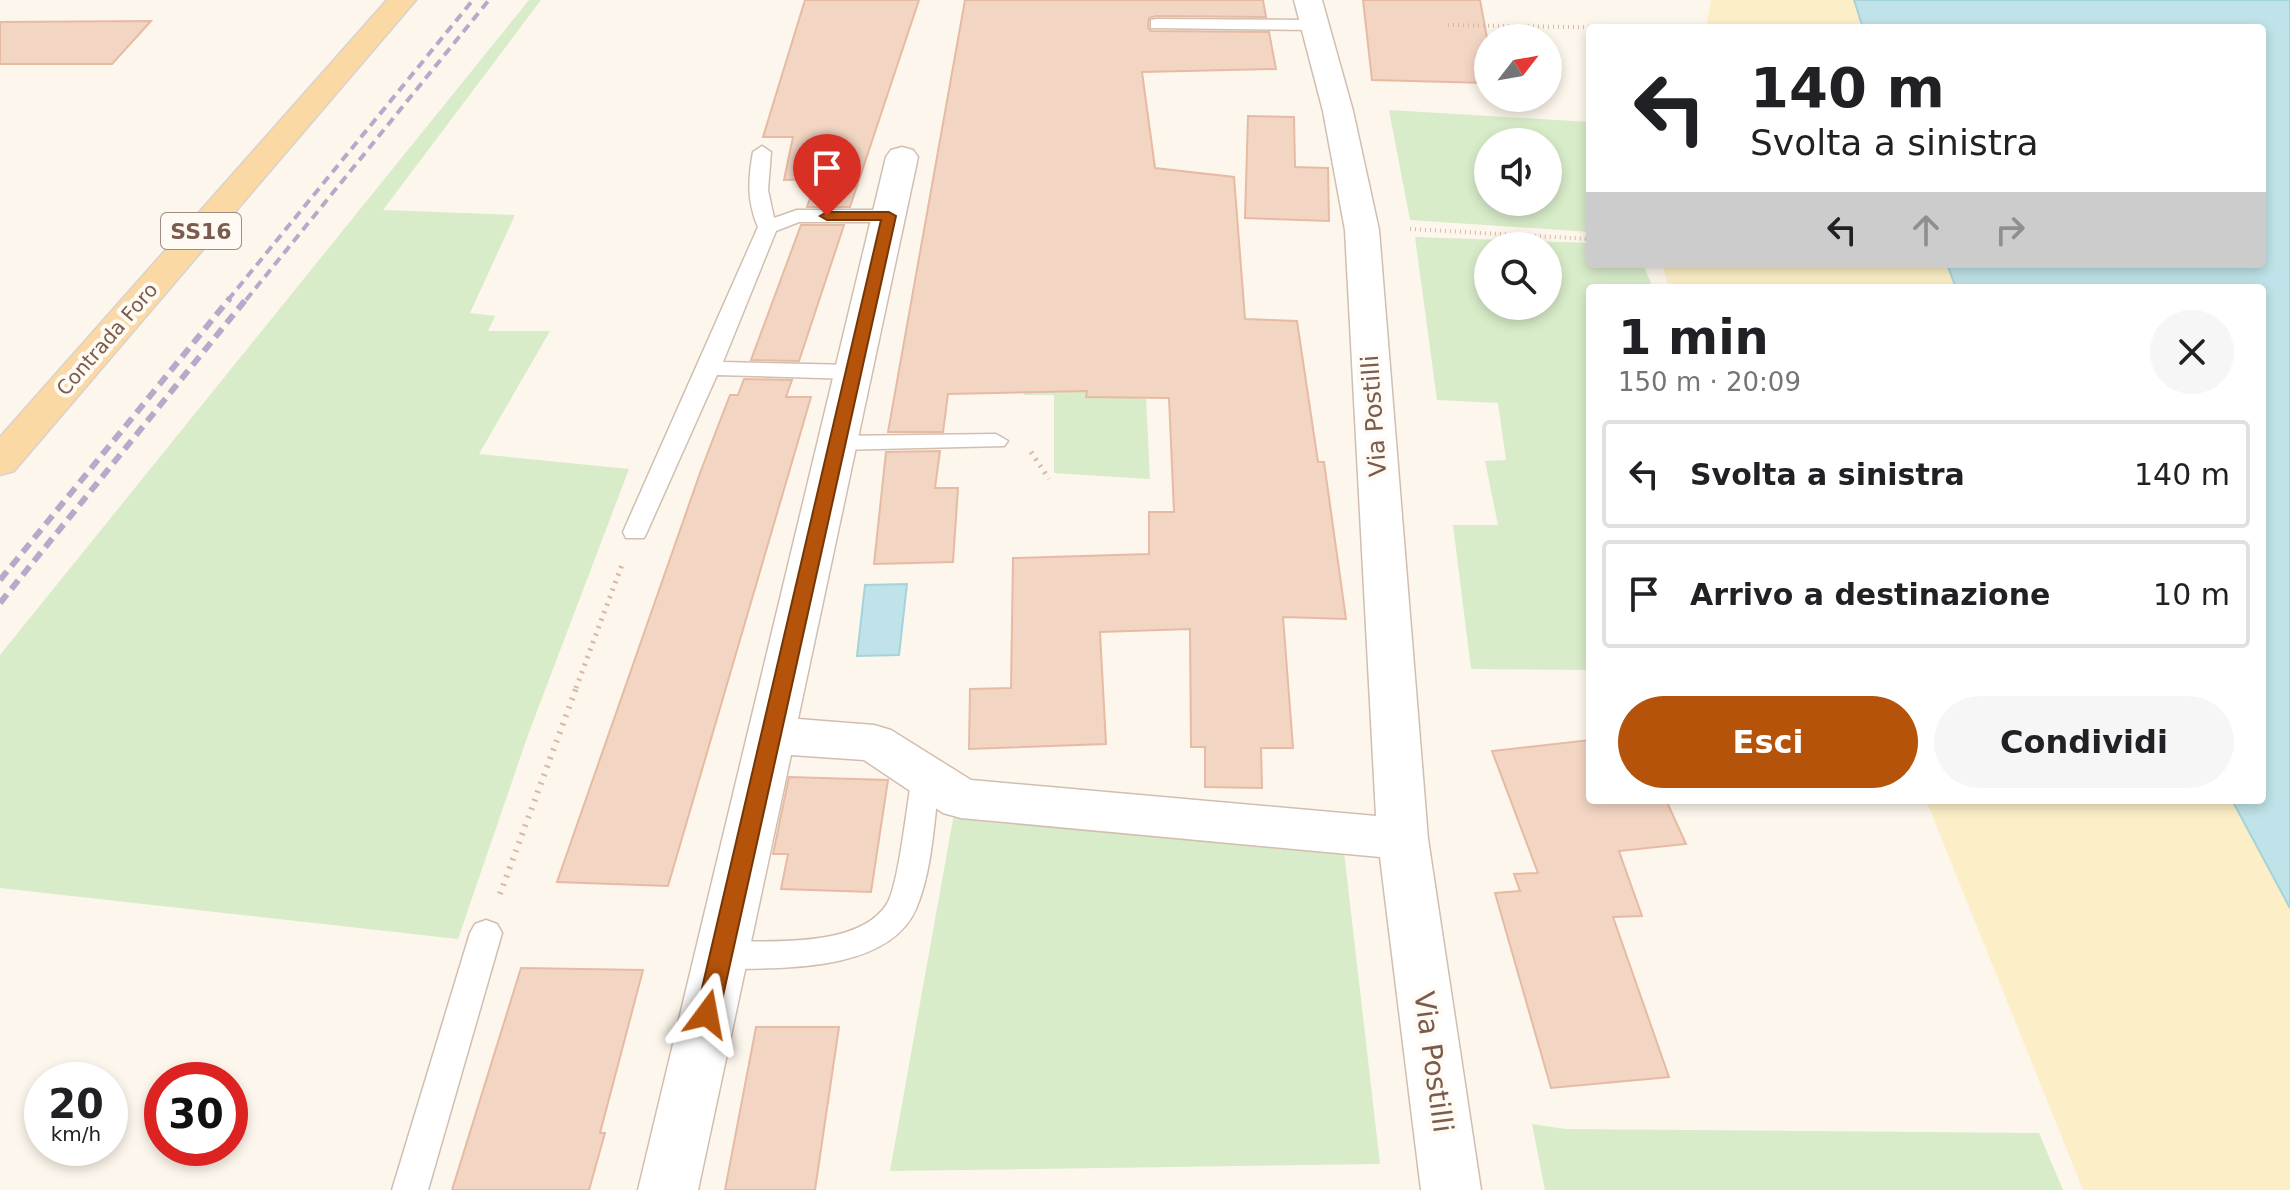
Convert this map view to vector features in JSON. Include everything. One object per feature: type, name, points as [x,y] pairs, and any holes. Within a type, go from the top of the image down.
[{"type":"main road","name":"Contrada Foro","points":[[0,462],[402,0]]},
{"type":"street","name":"Via Postilli","points":[[1311,13],[1341,124],[1361,226],[1403,839],[1451,1190]]},
{"type":"street","points":[[668,1190],[902,157]]},
{"type":"street","points":[[771,735],[874,743],[961,799],[1403,839]]},
{"type":"lane","points":[[1157,24],[1311,13]]},
{"type":"lane","points":[[762,152],[757,180],[758,208],[768,227]]},
{"type":"lane","points":[[635,532],[768,227],[797,216],[889,216]]},
{"type":"lane","points":[[709,368],[854,372]]},
{"type":"lane","points":[[837,443],[996,441]]},
{"type":"lane","points":[[721,955],[822,951],[863,941],[901,909],[926,776]]},
{"type":"lane","points":[[410,1190],[486,933]]},
{"type":"path","points":[[1448,25],[1586,27]]},
{"type":"path","points":[[1361,226],[1586,239]]},
{"type":"path","points":[[486,933],[635,532]]},
{"type":"green space","points":[[529,0],[541,0],[383,210],[515,215],[470,313],[495,316],[488,331],[550,331],[479,454],[629,469],[528,735],[458,939],[0,888],[0,655]]},
{"type":"green space","points":[[1389,110],[1586,122],[1586,232],[1410,220]]},
{"type":"green space","points":[[1415,237],[1474,239],[1474,320],[1562,320],[1562,242],[1586,243],[1586,268],[1645,268],[1651,284],[1586,284],[1586,670],[1471,669],[1453,525],[1498,525],[1485,461],[1506,460],[1498,403],[1437,400]]},
{"type":"green space","points":[[1101,328],[1086,396],[1146,397],[1150,479],[1054,473],[1054,395],[1024,395],[1027,367]]},
{"type":"green space","points":[[955,808],[1343,843],[1380,1164],[890,1171]]},
{"type":"green space","points":[[1532,1124],[1565,1129],[2039,1133],[2063,1190],[1545,1190]]},
{"type":"sand","points":[[1711,0],[1854,0],[1862,24],[1707,24]]},
{"type":"sand","points":[[1663,268],[1948,268],[1954,284],[1668,284]]},
{"type":"sand","points":[[1928,804],[2234,804],[2290,908],[2290,1190],[2083,1190]]},
{"type":"water","points":[[1854,0],[2290,0],[2290,908],[2234,804],[2266,804],[2266,284],[1954,284],[1948,268],[2266,268],[2266,24],[1862,24]]},
{"type":"water","points":[[907,584],[899,655],[857,656],[865,585]]},
{"type":"building","points":[[805,0],[919,0],[850,207],[807,207],[817,179],[784,180],[793,137],[763,137]]},
{"type":"building","points":[[965,0],[1263,0],[1266,17],[1156,16],[1149,18],[1148,28],[1151,31],[1269,32],[1276,69],[1142,72],[1155,168],[1234,177],[1245,319],[1297,321],[1318,462],[1324,462],[1346,619],[1283,617],[1293,748],[1261,748],[1262,788],[1205,787],[1205,747],[1191,747],[1190,629],[1100,632],[1106,744],[969,749],[970,689],[1011,688],[1013,558],[1149,554],[1149,512],[1174,512],[1169,398],[1086,397],[1087,391],[948,394],[943,432],[888,432]]},
{"type":"building","points":[[1363,0],[1480,0],[1484,24],[1474,24],[1474,83],[1372,80]]},
{"type":"building","points":[[151,21],[112,64],[0,64],[0,22]]},
{"type":"building","points":[[1248,116],[1294,117],[1295,167],[1328,168],[1329,221],[1245,218]]},
{"type":"building","points":[[801,225],[844,225],[799,361],[751,360]]},
{"type":"building","points":[[744,379],[792,380],[786,397],[811,397],[668,886],[557,882],[700,473],[730,395],[738,395]]},
{"type":"building","points":[[940,451],[935,488],[958,488],[953,562],[874,564],[886,452]]},
{"type":"building","points":[[1586,740],[1586,804],[1668,804],[1686,844],[1619,851],[1642,916],[1613,917],[1669,1077],[1551,1088],[1495,893],[1520,891],[1514,874],[1538,873],[1492,751]]},
{"type":"building","points":[[789,777],[888,780],[871,892],[781,889],[788,854],[773,854]]},
{"type":"building","points":[[521,968],[643,970],[600,1133],[605,1133],[589,1190],[452,1190]]},
{"type":"building","points":[[756,1027],[839,1027],[815,1190],[725,1190]]},
{"type":"railway","points":[[228,300],[473,0]]},
{"type":"railway","points":[[246,300],[489,0]]},
{"type":"railway","points":[[0,580],[230,298]]},
{"type":"railway","points":[[0,603],[247,298]]},
{"type":"route","points":[[707,1014],[889,216],[827,216]]}]
